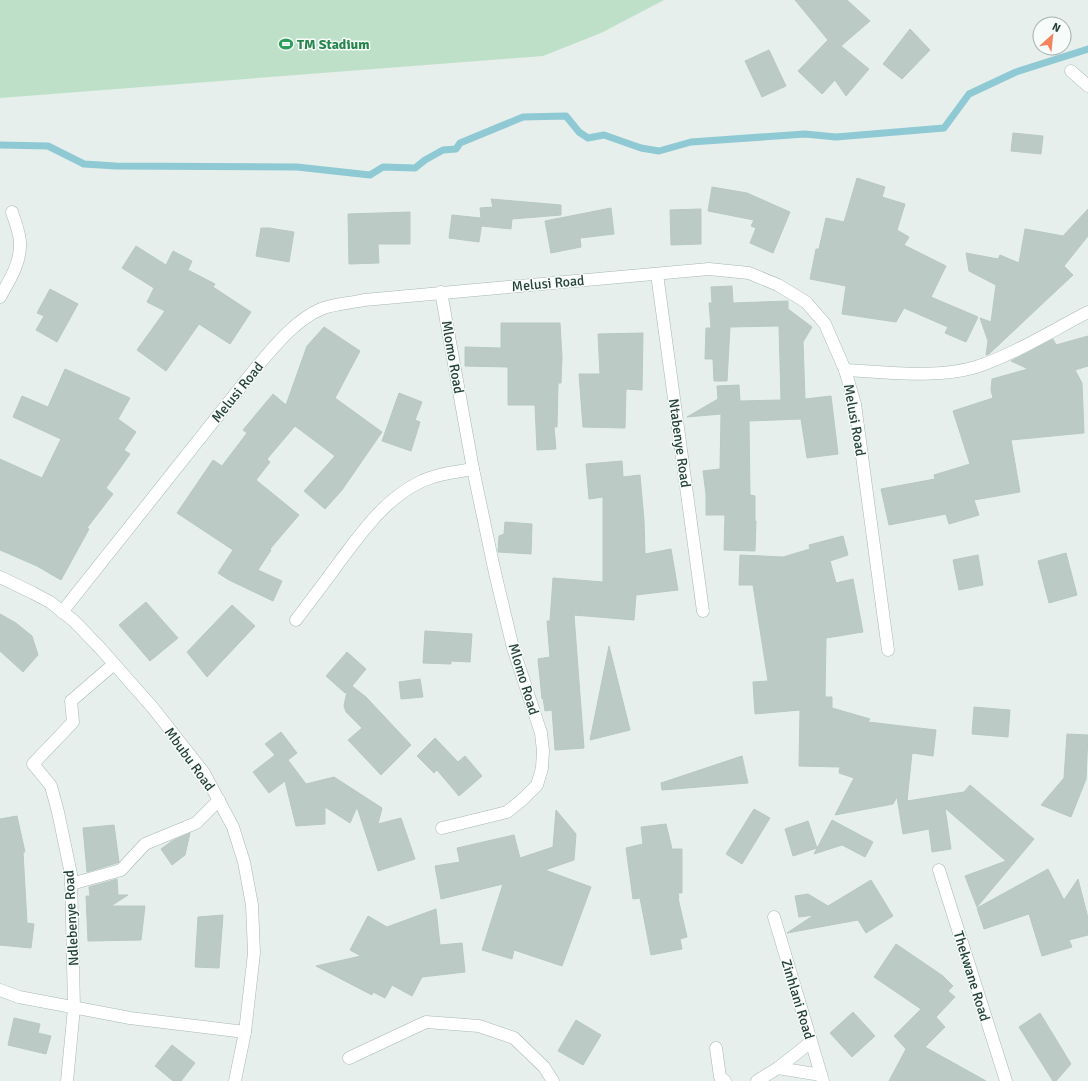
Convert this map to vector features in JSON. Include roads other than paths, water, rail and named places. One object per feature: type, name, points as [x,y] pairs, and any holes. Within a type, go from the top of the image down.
[{"type":"street","points":[[1071,71],[1088,86]]},
{"type":"street","points":[[0,298],[16,268],[20,253],[20,242],[12,212]]},
{"type":"street","name":"Melusi Road","points":[[62,612],[281,339],[302,321],[322,309],[364,300],[709,269],[749,273],[778,286],[806,302],[825,324],[845,370],[855,404],[888,650]]},
{"type":"street","name":"Ntabenye Road","points":[[657,274],[703,611]]},
{"type":"street","name":"Mlomo Road","points":[[442,292],[473,469],[495,573],[513,648],[540,733],[543,751],[542,768],[537,785],[524,799],[507,812],[442,828]]},
{"type":"street","points":[[845,370],[939,373],[975,367],[1011,352],[1088,312]]},
{"type":"street","points":[[296,620],[354,543],[382,509],[396,496],[420,482],[439,474],[473,469]]},
{"type":"street","name":"Mbubu Road","points":[[0,577],[50,602],[74,621],[153,708],[204,774],[233,826],[244,862],[252,904],[254,953],[245,1032],[235,1081]]},
{"type":"street","name":"Ndlebenye Road","points":[[67,1081],[74,1008],[71,874],[51,786],[33,764],[73,722],[71,701],[114,664]]},
{"type":"street","points":[[71,884],[121,870],[145,844],[196,824],[219,800]]},
{"type":"street","name":"Thekwane Road","points":[[939,870],[1006,1081]]},
{"type":"street","name":"Zinhlani Road","points":[[774,917],[822,1078]]},
{"type":"street","points":[[0,990],[19,996],[74,1008],[130,1018],[245,1032]]},
{"type":"street","points":[[349,1058],[426,1022],[479,1026],[514,1038],[544,1067],[553,1081]]},
{"type":"street","points":[[757,1081],[778,1068],[811,1042]]},
{"type":"street","points":[[716,1048],[720,1077],[725,1081]]},
{"type":"street","points":[[778,1068],[822,1078]]},
{"type":"waterway","points":[[0,145],[48,146],[84,164],[116,166],[297,167],[370,175],[383,167],[415,168],[425,160],[443,150],[456,149],[460,143],[523,117],[566,116],[579,132],[588,138],[604,135],[641,148],[659,151],[691,142],[805,134],[836,137],[944,128],[969,94],[1016,72],[1088,49]]},
{"type":"place","name":"TM Stadium","points":[[286,44]]}]
